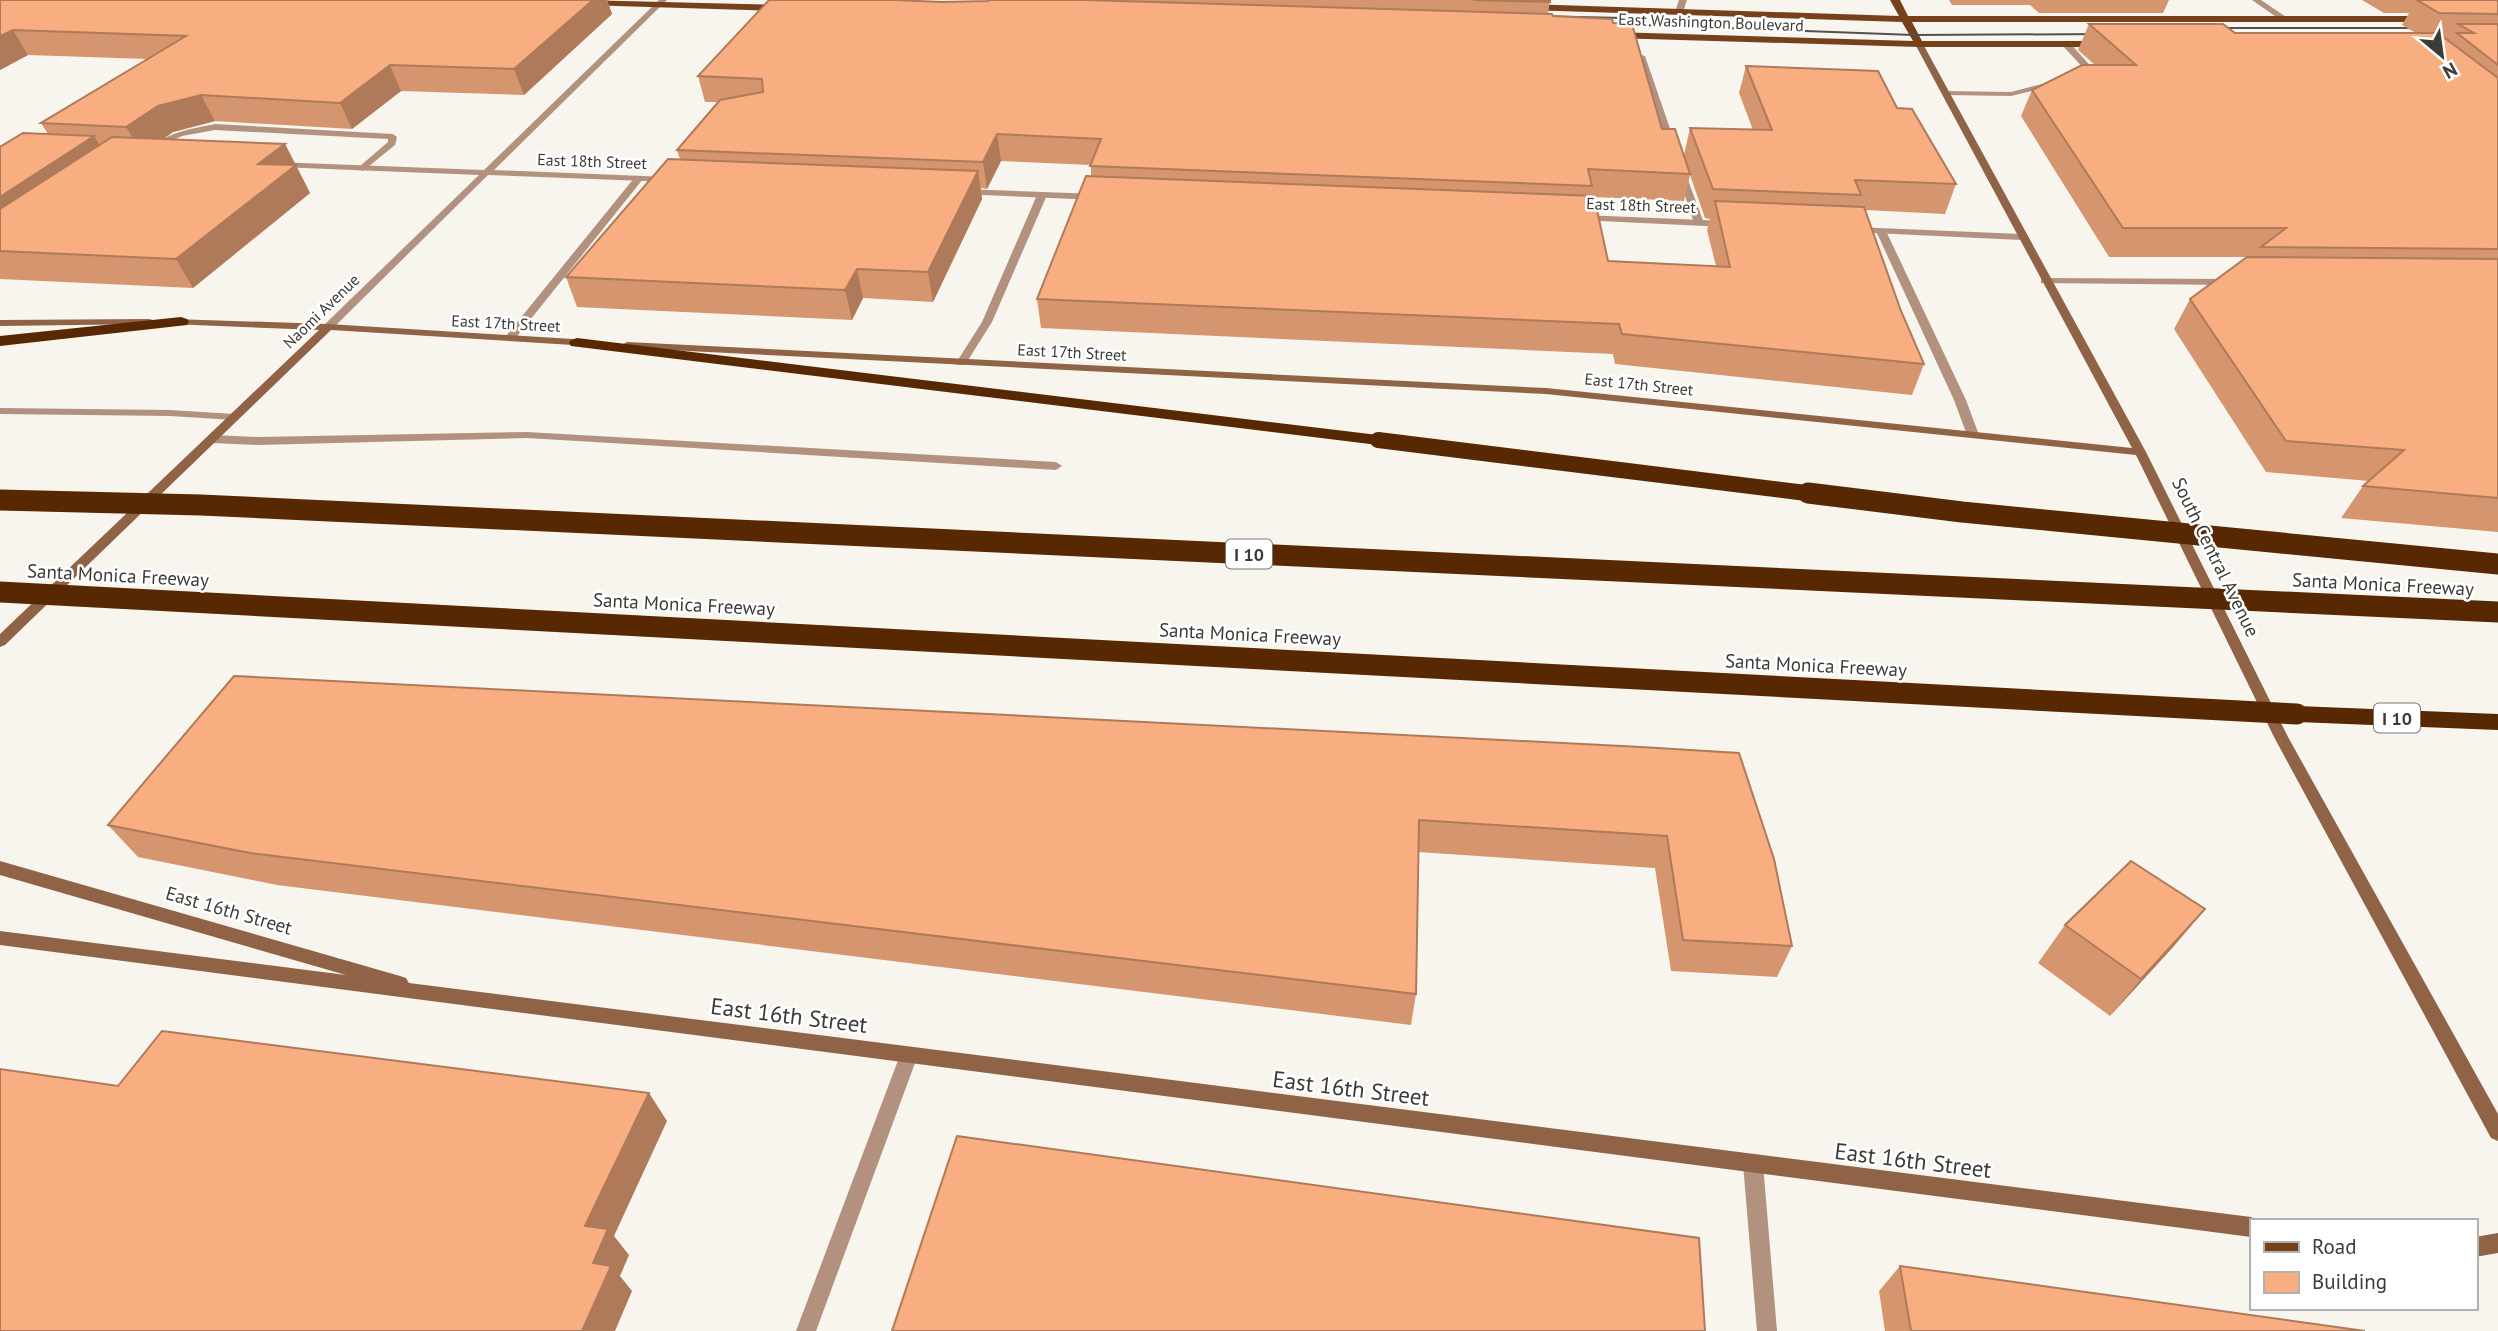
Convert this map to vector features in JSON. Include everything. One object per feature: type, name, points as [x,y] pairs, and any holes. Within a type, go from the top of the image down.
[{"type":"highway","points":[[0,341],[181,322]]},
{"type":"highway","points":[[577,343],[1962,512],[2498,564]]},
{"type":"highway","name":"Santa Monica Freeway","points":[[0,500],[201,505],[2498,612]]},
{"type":"highway","name":"Santa Monica Freeway","points":[[0,592],[2498,722]]},
{"type":"main road","name":"South Central Avenue","points":[[1895,0],[2021,237],[2140,452],[2281,737],[2498,1132]]},
{"type":"main road","points":[[568,2],[661,2],[790,8]]},
{"type":"main road","name":"East Washington Boulevard","points":[[1512,6],[1592,4],[1679,12],[1905,19],[2444,19]]},
{"type":"main road","name":"East Washington Boulevard","points":[[1606,35],[1919,44],[2108,44]]},
{"type":"main road","name":"East 17th Street","points":[[0,323],[181,322],[328,327],[577,343],[1546,391],[2140,452]]},
{"type":"main road","name":"Naomi Avenue","points":[[0,642],[328,327]]},
{"type":"main road","name":"East 16th Street","points":[[0,868],[445,996]]},
{"type":"main road","name":"East 16th Street","points":[[0,938],[2250,1227]]},
{"type":"main road","points":[[2477,1247],[2498,1244]]},
{"type":"street","points":[[1679,12],[1683,0]]},
{"type":"street","points":[[2256,0],[2285,19]]},
{"type":"street","name":"Naomi Avenue","points":[[328,327],[661,2]]},
{"type":"street","points":[[1634,36],[1673,150]]},
{"type":"street","points":[[2066,44],[2092,73],[2078,77]]},
{"type":"street","points":[[1945,93],[2011,94],[2065,80]]},
{"type":"street","points":[[158,159],[144,159],[164,141],[180,134],[215,127],[393,138],[391,143],[363,168]]},
{"type":"street","points":[[1678,163],[1699,223]]},
{"type":"street","name":"East 18th Street","points":[[267,164],[680,181]]},
{"type":"street","points":[[510,338],[638,179]]},
{"type":"street","points":[[958,192],[1111,198]]},
{"type":"street","points":[[961,363],[987,322],[1042,195]]},
{"type":"street","name":"East 18th Street","points":[[1573,218],[1738,225]]},
{"type":"street","points":[[1842,229],[2021,237]]},
{"type":"street","points":[[1881,231],[1954,387],[1973,435]]},
{"type":"street","points":[[2045,281],[2248,282]]},
{"type":"street","points":[[0,411],[170,413],[234,417]]},
{"type":"street","points":[[212,439],[258,441],[527,435],[1056,466]]},
{"type":"street","points":[[806,1331],[909,1055]]},
{"type":"street","points":[[1753,1164],[1768,1331]]},
{"type":"building","points":[[0,0],[593,0],[514,69],[390,65],[340,103],[201,95],[158,106],[126,127],[41,123],[186,36],[13,30],[0,36]]},
{"type":"building","points":[[769,0],[1085,0],[1552,14],[1612,19],[1613,23],[1632,24],[1662,129],[1675,129],[1690,174],[1588,169],[1592,186],[1090,166],[1101,139],[997,134],[983,162],[677,150],[720,100],[763,92],[762,79],[698,76]]},
{"type":"building","points":[[1473,0],[1550,0],[1550,2]]},
{"type":"building","points":[[2417,0],[2498,0],[2498,14],[2439,13]]},
{"type":"building","points":[[2089,24],[2223,24],[2235,33],[2438,33],[2498,78],[2498,249],[2261,247],[2286,228],[2123,228],[2032,90],[2082,65],[2136,65]]},
{"type":"building","points":[[2458,24],[2498,24],[2498,65],[2457,33],[2474,33]]},
{"type":"building","points":[[1746,66],[1878,71],[1897,108],[1912,109],[1956,184],[1855,180],[1861,195],[1713,189],[1690,128],[1772,130]]},
{"type":"building","points":[[23,133],[94,136],[0,197],[0,147]]},
{"type":"building","points":[[112,137],[285,144],[258,164],[296,165],[176,259],[0,251],[0,209]]},
{"type":"building","points":[[668,159],[978,171],[928,272],[857,269],[845,290],[566,277]]},
{"type":"building","points":[[1086,176],[1594,196],[1608,261],[1730,267],[1715,201],[1864,207],[1901,311],[1924,364],[1622,334],[1619,324],[1037,299]]},
{"type":"building","points":[[2247,257],[2498,259],[2498,498],[2363,486],[2404,450],[2286,441],[2190,299]]},
{"type":"building","points":[[234,676],[1739,753],[1774,859],[1792,946],[1683,940],[1667,836],[1419,820],[1416,994],[250,853],[108,825]]},
{"type":"building","points":[[2131,861],[2205,909],[2141,979],[2065,925]]},
{"type":"building","points":[[162,1031],[649,1093],[585,1226],[608,1229],[593,1263],[611,1266],[582,1331],[0,1331],[0,1069],[118,1086]]},
{"type":"building","points":[[957,1136],[1699,1238],[1705,1331],[892,1331]]},
{"type":"building","points":[[1900,1266],[2365,1331],[1911,1331]]},
{"type":"tram line","points":[[1532,16],[1623,18]]},
{"type":"tram line","points":[[1613,24],[1914,35],[2103,34]]},
{"type":"tram line","points":[[2208,28],[2428,28]]}]
